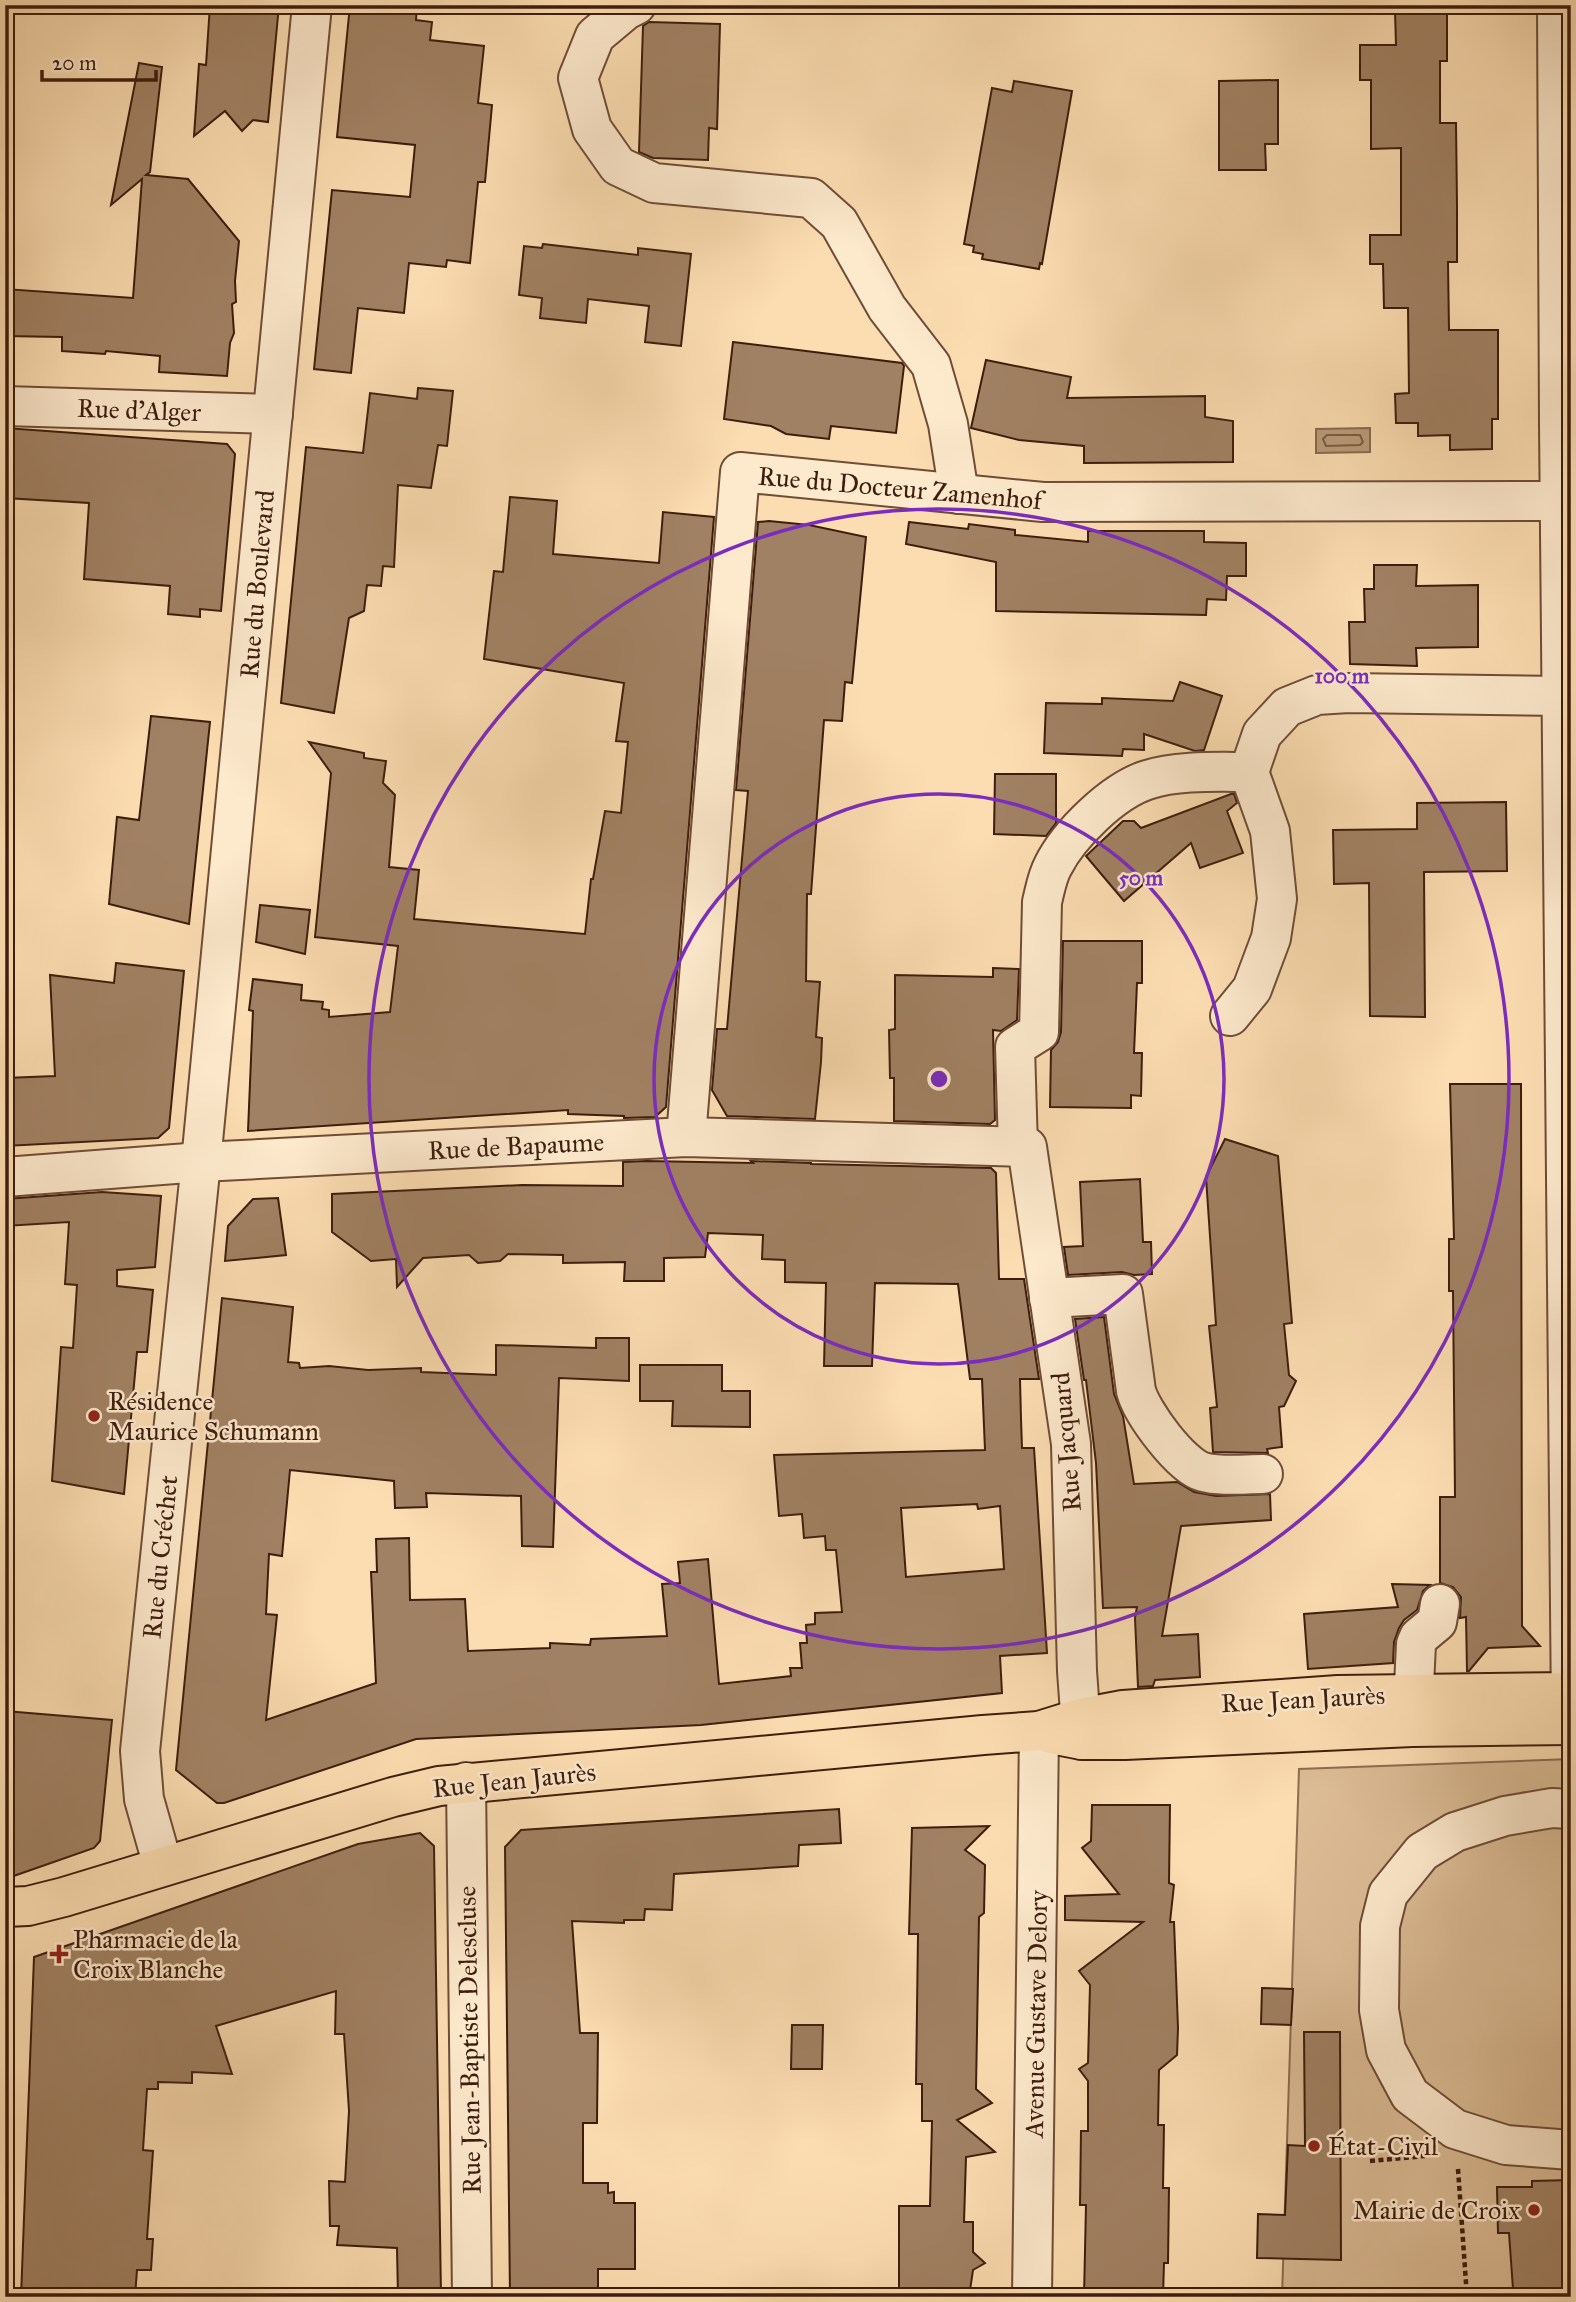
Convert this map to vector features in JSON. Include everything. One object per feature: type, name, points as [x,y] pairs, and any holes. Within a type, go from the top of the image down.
[{"type":"main road","name":"Rue Jean Jaurès","points":[[1412,1710],[1571,1692]]},
{"type":"main road","name":"Rue Jean Jaurès","points":[[5,1907],[46,1902],[393,1797],[466,1782],[624,1770],[983,1735],[1082,1729],[1122,1710],[1338,1695],[1412,1710],[1571,1725]]},
{"type":"street","name":"Rue du Boulevard","points":[[201,1162],[312,5]]},
{"type":"street","points":[[636,5],[594,36],[578,78],[592,129],[618,166],[654,183],[811,198],[839,223],[887,308],[931,365],[948,424],[959,494]]},
{"type":"street","points":[[1557,17],[1571,1713]]},
{"type":"street","name":"Rue d'Alger","points":[[5,406],[273,414]]},
{"type":"street","name":"Rue du Docteur Zamenhof","points":[[686,1137],[740,472],[1043,502],[1559,501]]},
{"type":"street","points":[[1230,1016],[1252,989],[1271,938],[1277,899],[1270,831],[1249,772],[1262,734],[1287,707],[1317,695],[1348,693],[1562,696]]},
{"type":"street","name":"Rue Jacquard","points":[[1082,1729],[1077,1671],[1071,1444],[1023,1147],[1015,1047],[1039,1032],[1042,902],[1053,865],[1071,840],[1127,788],[1149,779],[1199,773],[1249,772]]},
{"type":"street","name":"Rue de Bapaume","points":[[5,1177],[201,1162],[686,1137],[1023,1147]]},
{"type":"street","name":"Rue du Créchet","points":[[163,1866],[144,1800],[140,1751],[201,1162]]},
{"type":"street","points":[[1049,1298],[1123,1294],[1136,1391],[1151,1420],[1189,1465],[1198,1471],[1207,1474],[1263,1474]]},
{"type":"street","points":[[1412,1710],[1416,1644],[1419,1637],[1437,1622],[1440,1604]]},
{"type":"street","name":"Avenue Gustave Delory","points":[[1032,2297],[1039,1731]]},
{"type":"street","name":"Rue Jean-Baptiste Delescluse","points":[[466,1782],[472,2297]]},
{"type":"street","points":[[1571,1809],[1552,1808],[1505,1816],[1455,1832],[1422,1852],[1388,1894],[1380,1926],[1379,2010],[1386,2050],[1410,2095],[1455,2129],[1506,2146],[1571,2150]]},
{"type":"path","points":[[1370,2161],[1432,2155],[1455,2129]]},
{"type":"path","points":[[1455,2129],[1467,2297]]},
{"type":"shaded area","points":[[1571,1759],[1571,2297],[1282,2297],[1299,1769]]},
{"type":"water","points":[[1370,428],[1370,452],[1316,453],[1316,429]]},
{"type":"building","points":[[210,5],[279,5],[268,122],[253,120],[242,131],[225,111],[194,136],[199,64],[206,65]]},
{"type":"building","points":[[350,5],[417,5],[416,20],[432,22],[430,40],[484,46],[478,103],[492,105],[485,182],[478,182],[470,263],[447,260],[446,267],[409,263],[404,313],[358,308],[351,373],[314,369],[332,190],[410,197],[415,145],[337,137]]},
{"type":"building","points":[[1395,11],[1447,11],[1447,61],[1440,61],[1440,123],[1456,123],[1457,205],[1457,262],[1448,262],[1449,330],[1498,330],[1498,419],[1492,419],[1492,449],[1450,450],[1450,435],[1418,436],[1418,423],[1396,423],[1395,394],[1409,393],[1408,308],[1384,308],[1383,264],[1370,264],[1370,235],[1401,235],[1401,148],[1371,149],[1371,80],[1360,80],[1360,45],[1396,45]]},
{"type":"building","points":[[649,22],[720,24],[717,129],[709,128],[708,160],[653,158],[639,152],[643,26]]},
{"type":"building","points":[[139,63],[162,67],[150,172],[146,175],[188,179],[239,241],[236,302],[232,304],[234,333],[230,343],[227,376],[159,372],[160,356],[106,351],[105,354],[62,351],[62,337],[5,336],[5,289],[133,298],[142,179],[111,205]]},
{"type":"building","points":[[1278,80],[1278,144],[1265,144],[1266,170],[1219,170],[1219,81]]},
{"type":"building","points":[[1014,81],[1072,91],[1039,269],[982,259],[983,254],[973,252],[974,246],[964,244],[992,88],[1012,92]]},
{"type":"building","points":[[543,244],[638,255],[638,248],[691,254],[681,346],[645,342],[649,306],[588,299],[586,323],[540,318],[542,298],[519,295],[524,246],[542,248]]},
{"type":"building","points":[[733,342],[902,363],[904,366],[896,433],[831,426],[829,439],[786,434],[771,426],[724,419]]},
{"type":"building","points":[[986,360],[1071,377],[1067,398],[1205,396],[1205,417],[1233,421],[1233,462],[1084,463],[1084,446],[1019,440],[971,428]]},
{"type":"building","points":[[418,388],[453,391],[447,446],[438,445],[431,488],[398,485],[394,567],[383,566],[381,586],[367,585],[364,611],[349,618],[334,713],[281,703],[306,447],[363,453],[370,393],[417,399]]},
{"type":"building","points":[[5,428],[227,444],[235,454],[221,611],[200,609],[200,617],[168,614],[170,586],[84,579],[89,503],[5,498]]},
{"type":"building","points":[[510,497],[557,501],[553,554],[659,563],[663,512],[714,517],[666,1107],[655,1117],[568,1114],[568,1110],[248,1131],[253,1011],[249,1010],[253,979],[302,985],[301,1000],[323,1002],[322,1009],[329,1010],[329,1017],[390,1012],[398,946],[315,937],[331,773],[309,742],[364,753],[364,758],[386,761],[383,783],[395,795],[389,867],[419,870],[414,919],[585,934],[591,879],[605,811],[621,813],[628,742],[616,741],[624,683],[484,659],[494,571],[503,572]]},
{"type":"building","points":[[758,522],[809,525],[866,537],[852,683],[845,682],[842,721],[824,720],[811,894],[807,894],[806,981],[820,982],[816,1037],[822,1038],[815,1119],[727,1116],[712,1090],[717,1029],[727,1029],[748,791],[736,790]]},
{"type":"building","points":[[909,522],[968,529],[969,524],[1015,530],[1015,535],[1088,542],[1088,531],[1204,531],[1204,542],[1246,543],[1246,576],[1227,576],[1226,600],[1207,599],[1206,615],[996,611],[996,562],[906,544]]},
{"type":"building","points":[[1374,565],[1417,565],[1416,586],[1478,585],[1478,647],[1416,648],[1417,666],[1350,664],[1349,622],[1365,622],[1364,589],[1374,589]]},
{"type":"building","points":[[1180,682],[1222,696],[1204,750],[1195,751],[1144,734],[1144,750],[1123,749],[1122,756],[1044,753],[1046,703],[1102,704],[1102,698],[1173,701]]},
{"type":"building","points":[[151,716],[210,722],[189,924],[109,904],[117,817],[139,820]]},
{"type":"building","points":[[995,774],[1056,774],[1056,823],[1046,836],[994,834]]},
{"type":"building","points":[[1234,794],[1237,803],[1227,811],[1243,853],[1200,868],[1191,843],[1124,901],[1086,856],[1123,821],[1134,821],[1141,828]]},
{"type":"building","points":[[1506,802],[1507,871],[1424,872],[1425,1017],[1370,1016],[1369,883],[1334,884],[1333,830],[1417,829],[1417,803]]},
{"type":"building","points":[[260,905],[310,910],[305,954],[256,942]]},
{"type":"building","points":[[1063,941],[1142,941],[1142,983],[1137,983],[1134,1053],[1142,1053],[1141,1096],[1131,1095],[1131,1108],[1050,1107],[1051,1050],[1058,1042],[1061,1032]]},
{"type":"building","points":[[116,963],[184,971],[169,1128],[158,1138],[5,1146],[5,1078],[55,1076],[50,975],[114,983]]},
{"type":"building","points":[[993,968],[1019,969],[1017,1020],[1001,1031],[993,1030],[995,1120],[990,1124],[894,1121],[894,1078],[890,1078],[889,1030],[895,1029],[895,975],[993,977]]},
{"type":"building","points":[[1450,1084],[1521,1084],[1522,1626],[1540,1646],[1488,1648],[1469,1671],[1466,1617],[1460,1618],[1461,1597],[1453,1587],[1440,1583],[1440,1497],[1455,1497],[1453,1291],[1449,1291],[1449,1239],[1454,1239]]},
{"type":"building","points":[[1225,1139],[1278,1156],[1292,1323],[1284,1324],[1289,1375],[1296,1381],[1284,1406],[1279,1407],[1282,1447],[1267,1449],[1268,1453],[1213,1452],[1210,1408],[1217,1407],[1209,1326],[1216,1325],[1206,1177]]},
{"type":"building","points":[[751,1161],[991,1168],[996,1173],[999,1279],[1024,1279],[1039,1379],[1020,1379],[1021,1419],[1022,1448],[1034,1448],[1047,1653],[1000,1656],[1002,1693],[701,1725],[416,1739],[224,1803],[217,1803],[176,1770],[222,1298],[293,1307],[288,1362],[299,1363],[300,1368],[421,1368],[421,1372],[496,1375],[496,1345],[596,1348],[596,1338],[629,1338],[629,1381],[559,1378],[553,1547],[522,1546],[521,1496],[426,1493],[427,1507],[395,1508],[394,1481],[290,1470],[282,1556],[269,1554],[266,1614],[277,1615],[266,1720],[376,1683],[371,1572],[377,1572],[376,1539],[409,1538],[410,1600],[465,1599],[468,1651],[550,1648],[550,1643],[590,1645],[591,1639],[667,1636],[662,1584],[680,1583],[678,1562],[708,1559],[719,1684],[791,1676],[790,1668],[802,1668],[800,1643],[807,1643],[806,1625],[815,1624],[815,1613],[842,1612],[836,1550],[826,1550],[825,1536],[804,1538],[802,1514],[779,1516],[774,1455],[985,1450],[982,1379],[970,1379],[958,1284],[875,1283],[872,1366],[824,1366],[826,1283],[785,1282],[785,1260],[762,1259],[763,1235],[708,1233],[705,1257],[664,1258],[664,1281],[624,1281],[625,1262],[563,1263],[563,1255],[508,1254],[500,1261],[478,1263],[469,1255],[423,1258],[397,1287],[396,1259],[371,1261],[332,1232],[332,1194],[522,1185],[623,1186],[623,1162],[753,1163]],"holes":[[[977,1504],[978,1509],[1000,1506],[1004,1569],[906,1577],[901,1508]]]},
{"type":"building","points":[[1140,1179],[1143,1242],[1151,1242],[1152,1274],[1134,1275],[1122,1272],[1068,1275],[1064,1247],[1083,1246],[1080,1182]]},
{"type":"building","points":[[102,1192],[161,1196],[155,1267],[117,1270],[117,1286],[153,1290],[147,1352],[137,1352],[124,1494],[52,1481],[61,1347],[73,1348],[77,1285],[65,1284],[69,1222],[5,1226],[5,1199]]},
{"type":"building","points":[[278,1198],[286,1255],[225,1261],[228,1226],[253,1199]]},
{"type":"building","points":[[1104,1317],[1114,1394],[1123,1416],[1134,1484],[1177,1482],[1194,1492],[1216,1496],[1270,1494],[1271,1520],[1181,1526],[1162,1636],[1198,1634],[1200,1677],[1155,1680],[1153,1686],[1138,1687],[1135,1618],[1137,1607],[1103,1608],[1096,1463],[1075,1319]]},
{"type":"building","points":[[640,1365],[722,1365],[722,1391],[750,1391],[750,1427],[672,1426],[673,1401],[640,1401]]},
{"type":"building","points":[[1392,1584],[1430,1585],[1423,1591],[1417,1610],[1404,1620],[1399,1628],[1394,1642],[1393,1663],[1308,1669],[1304,1614],[1398,1607]]},
{"type":"building","points":[[5,1711],[112,1720],[100,1841],[94,1848],[5,1879]]},
{"type":"building","points":[[1092,1805],[1170,1805],[1169,1883],[1174,1885],[1170,1922],[1174,1922],[1178,2028],[1177,2055],[1159,2070],[1158,2125],[1164,2125],[1163,2188],[1169,2188],[1168,2263],[1164,2263],[1163,2297],[1084,2297],[1086,2205],[1080,2205],[1081,2131],[1088,2131],[1088,2081],[1079,2069],[1088,2063],[1090,1985],[1079,1971],[1143,1922],[1065,1920],[1065,1896],[1119,1894],[1082,1848],[1091,1841]]},
{"type":"building","points":[[839,1809],[841,1843],[799,1845],[798,1866],[674,1874],[672,1910],[645,1909],[644,1920],[624,1920],[624,1923],[572,1921],[580,2033],[598,2033],[597,2123],[583,2123],[583,2183],[608,2183],[608,2193],[614,2192],[614,2203],[635,2203],[635,2269],[598,2269],[598,2297],[510,2297],[505,1847],[521,1830]]},
{"type":"building","points":[[989,1826],[965,1850],[985,1865],[984,1913],[979,1917],[976,2089],[992,2103],[957,2120],[995,2152],[966,2157],[964,2222],[973,2222],[973,2252],[985,2263],[973,2270],[969,2297],[917,2297],[918,2289],[899,2288],[899,2206],[930,2206],[932,2121],[922,2121],[922,2084],[916,2084],[918,1934],[909,1934],[912,1828]]},
{"type":"building","points":[[420,1833],[434,1846],[441,2297],[398,2297],[397,2248],[337,2245],[339,2226],[330,2226],[329,2181],[345,2182],[349,2111],[344,2034],[335,2034],[336,1991],[216,2026],[232,2074],[192,2072],[192,2083],[158,2082],[158,2089],[147,2089],[143,2150],[153,2151],[147,2239],[153,2239],[151,2270],[137,2270],[135,2297],[21,2297],[34,1957],[358,1844]]},
{"type":"building","points":[[1262,1988],[1293,1989],[1291,2025],[1261,2024]]},
{"type":"building","points":[[792,2025],[823,2025],[822,2069],[791,2069]]},
{"type":"building","name":"État-Civil","points":[[1304,2032],[1340,2032],[1341,2260],[1257,2258],[1258,2214],[1285,2215],[1288,2145],[1305,2146]]},
{"type":"building","name":"Mairie de Croix","points":[[1571,2180],[1571,2288],[1513,2289],[1509,2233],[1498,2233],[1497,2187],[1532,2187],[1532,2181]]},
{"type":"place","name":"Résidence Maurice Schumann","points":[[94,1416]]},
{"type":"place","name":"Pharmacie de la Croix Blanche","points":[[59,1954]]},
{"type":"place","name":"État-Civil","points":[[1314,2146]]},
{"type":"place","name":"Mairie de Croix","points":[[1534,2210]]}]
